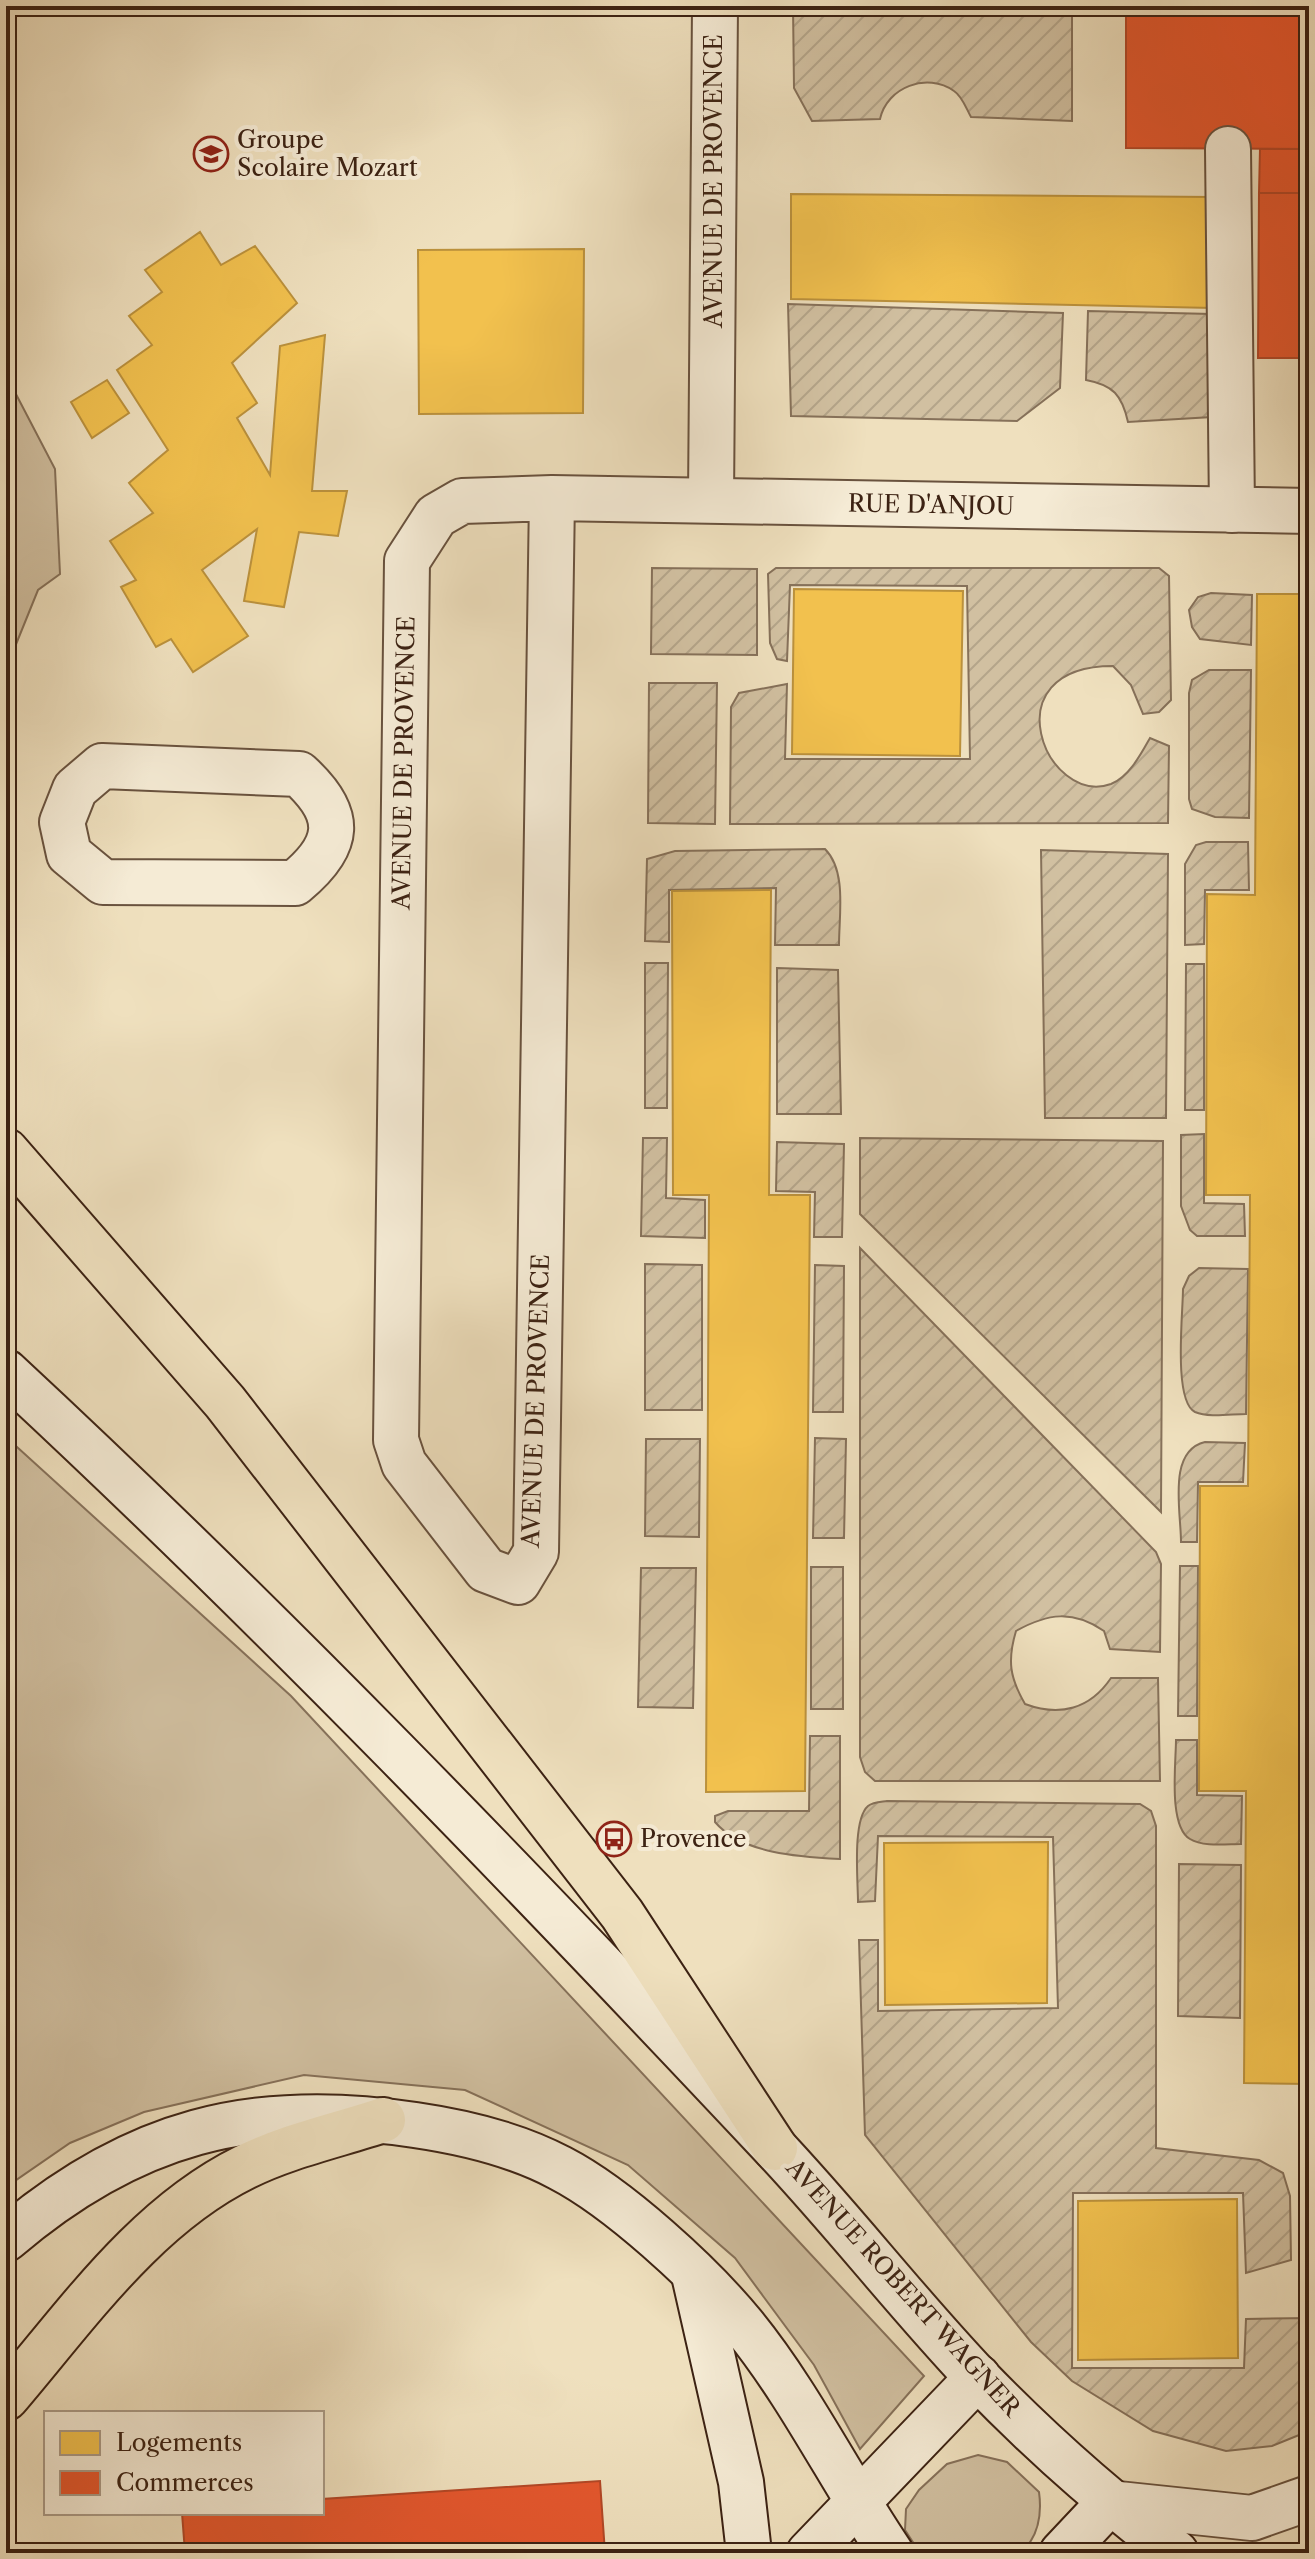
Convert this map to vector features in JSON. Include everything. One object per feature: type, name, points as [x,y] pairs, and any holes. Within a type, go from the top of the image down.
[{"type":"highway","points":[[6,1151],[225,1402],[604,1889],[775,2148]]},
{"type":"highway","points":[[6,2398],[123,2261],[200,2194],[246,2166],[383,2120]]},
{"type":"street","name":"AVENUE DE PROVENCE","points":[[711,500],[715,6]]},
{"type":"street","points":[[1228,149],[1232,510]]},
{"type":"street","name":"AVENUE DE PROVENCE","points":[[552,498],[536,1552],[518,1582],[486,1570],[404,1464],[396,1440],[407,561],[436,516],[462,501],[552,498]]},
{"type":"street","name":"RUE D'ANJOU","points":[[552,498],[1309,511]]},
{"type":"street","points":[[102,766],[299,774],[326,804],[333,825],[329,846],[314,867],[295,883],[103,882],[69,854],[62,822],[75,789],[102,766]]},
{"type":"street","points":[[333,825],[402,826]]},
{"type":"street","name":"AVENUE ROBERT WAGNER","points":[[6,1372],[147,1504],[559,1921],[775,2148],[978,2377],[1109,2503],[1176,2553]]},
{"type":"street","points":[[6,2239],[46,2206],[90,2177],[174,2138],[233,2123],[294,2115],[383,2120],[450,2130],[560,2168],[631,2217],[741,2323],[783,2379],[856,2502],[891,2553]]},
{"type":"street","points":[[694,2275],[741,2482],[749,2553]]},
{"type":"street","points":[[809,2553],[978,2377]]},
{"type":"street","points":[[1062,2553],[1109,2503],[1252,2518],[1309,2498]]},
{"type":"shaded area","points":[[793,6],[1072,6],[1072,121],[971,117],[957,93],[943,85],[921,83],[899,91],[891,98],[880,119],[812,121],[794,88]]},
{"type":"shaded area","points":[[788,304],[1063,313],[1060,388],[1017,421],[791,416]]},
{"type":"shaded area","points":[[1088,311],[1211,314],[1212,417],[1128,422],[1123,405],[1110,388],[1086,380]]},
{"type":"shaded area","points":[[6,375],[55,469],[60,574],[38,590],[6,669]]},
{"type":"shaded area","points":[[652,568],[757,569],[757,655],[651,654]]},
{"type":"shaded area","points":[[776,568],[1159,568],[1169,576],[1171,700],[1159,712],[1143,714],[1131,685],[1113,666],[1075,672],[1051,688],[1041,709],[1041,734],[1050,757],[1066,775],[1087,786],[1117,781],[1134,764],[1150,738],[1169,746],[1168,823],[730,824],[731,707],[739,693],[787,684],[785,759],[970,759],[967,586],[790,585],[787,661],[777,659],[770,643],[768,574]]},
{"type":"shaded area","points":[[1211,593],[1252,595],[1251,645],[1200,639],[1192,627],[1189,610],[1198,597]]},
{"type":"shaded area","points":[[1209,670],[1251,670],[1249,818],[1215,817],[1192,809],[1189,799],[1189,693],[1192,680]]},
{"type":"shaded area","points":[[649,683],[717,683],[715,824],[648,823]]},
{"type":"shaded area","points":[[1206,842],[1248,842],[1249,890],[1205,890],[1204,944],[1185,945],[1185,864],[1196,845]]},
{"type":"shaded area","points":[[825,849],[832,858],[839,881],[839,945],[775,945],[776,888],[669,890],[669,942],[645,941],[647,859],[675,851]]},
{"type":"shaded area","points":[[1041,850],[1168,854],[1166,1118],[1045,1118]]},
{"type":"shaded area","points":[[645,963],[668,963],[667,1108],[645,1108]]},
{"type":"shaded area","points":[[1186,964],[1204,964],[1204,1110],[1185,1110]]},
{"type":"shaded area","points":[[777,968],[838,970],[841,1114],[777,1114]]},
{"type":"shaded area","points":[[1204,1134],[1204,1203],[1244,1204],[1245,1236],[1197,1236],[1190,1230],[1181,1206],[1181,1135]]},
{"type":"shaded area","points":[[643,1138],[667,1138],[666,1198],[705,1200],[705,1238],[641,1236]]},
{"type":"shaded area","points":[[860,1138],[1163,1141],[1161,1512],[860,1214]]},
{"type":"shaded area","points":[[777,1142],[844,1144],[842,1237],[814,1237],[815,1192],[776,1191]]},
{"type":"shaded area","points":[[860,1248],[1156,1552],[1161,1564],[1160,1652],[1110,1649],[1104,1631],[1082,1620],[1060,1616],[1039,1620],[1016,1631],[1011,1660],[1013,1677],[1025,1704],[1050,1710],[1073,1708],[1084,1703],[1103,1689],[1111,1678],[1158,1678],[1160,1781],[875,1781],[865,1772],[860,1757]]},
{"type":"shaded area","points":[[645,1264],[702,1265],[702,1410],[645,1410]]},
{"type":"shaded area","points":[[815,1265],[844,1266],[843,1412],[813,1412]]},
{"type":"shaded area","points":[[1199,1268],[1248,1269],[1246,1414],[1201,1414],[1188,1405],[1181,1355],[1183,1289],[1189,1276]]},
{"type":"shaded area","points":[[6,1437],[291,1696],[924,2376],[860,2449],[814,2365],[735,2258],[628,2165],[465,2090],[304,2075],[144,2112],[70,2143],[6,2187]]},
{"type":"shaded area","points":[[815,1438],[846,1439],[844,1538],[813,1538]]},
{"type":"shaded area","points":[[646,1439],[700,1439],[699,1537],[645,1536]]},
{"type":"shaded area","points":[[1205,1442],[1245,1443],[1243,1482],[1198,1482],[1197,1542],[1181,1542],[1181,1469],[1185,1457],[1193,1448]]},
{"type":"shaded area","points":[[1180,1566],[1198,1566],[1197,1716],[1178,1716]]},
{"type":"shaded area","points":[[811,1567],[843,1567],[843,1709],[811,1709]]},
{"type":"shaded area","points":[[641,1568],[696,1568],[693,1708],[638,1707]]},
{"type":"shaded area","points":[[810,1736],[840,1736],[840,1859],[790,1855],[756,1847],[740,1841],[715,1822],[715,1816],[728,1811],[809,1811]]},
{"type":"shaded area","points":[[1176,1740],[1197,1740],[1197,1795],[1242,1796],[1241,1844],[1201,1843],[1183,1832],[1176,1808]]},
{"type":"shaded area","points":[[874,1803],[1140,1804],[1151,1811],[1156,1826],[1156,2148],[1259,2160],[1283,2173],[1290,2196],[1291,2260],[1246,2273],[1243,2193],[1073,2193],[1072,2368],[1244,2368],[1246,2319],[1309,2318],[1309,2431],[1272,2446],[1226,2451],[1153,2431],[1072,2381],[1031,2342],[865,2135],[859,1940],[878,1940],[878,2011],[1058,2008],[1053,1837],[878,1836],[875,1901],[858,1902],[857,1851],[863,1813]]},
{"type":"shaded area","points":[[1179,1864],[1241,1865],[1240,2018],[1178,2016]]},
{"type":"shaded area","points":[[978,2455],[1007,2462],[1039,2492],[1039,2517],[1027,2547],[1021,2553],[920,2553],[905,2530],[906,2509],[919,2490],[947,2464]]},
{"type":"building: Logements","points":[[791,194],[1214,197],[1213,308],[791,299]]},
{"type":"building: Logements","points":[[200,232],[221,265],[255,246],[297,303],[232,363],[257,403],[237,418],[270,475],[280,346],[325,335],[312,491],[347,491],[338,536],[299,532],[284,607],[244,601],[257,529],[202,570],[248,636],[193,672],[171,639],[156,647],[121,587],[136,580],[110,541],[153,513],[129,483],[168,450],[117,370],[152,345],[129,316],[162,292],[145,270]]},
{"type":"building: Logements","points":[[584,249],[583,413],[419,414],[418,250]]},
{"type":"building: Logements","points":[[107,380],[129,413],[92,438],[71,402]]},
{"type":"building: Logements","points":[[794,589],[963,591],[960,756],[792,754]]},
{"type":"building: Logements","points":[[1257,594],[1309,594],[1309,2084],[1244,2083],[1246,1791],[1199,1791],[1200,1486],[1248,1486],[1250,1195],[1206,1195],[1207,894],[1255,895]]},
{"type":"building: Logements","points":[[771,890],[769,1195],[810,1195],[805,1791],[706,1792],[709,1195],[673,1195],[672,891]]},
{"type":"building: Logements","points":[[1048,1842],[1047,2003],[885,2005],[884,1843]]},
{"type":"building: Logements","points":[[1237,2199],[1238,2358],[1078,2360],[1078,2201]]},
{"type":"building: Commerces","points":[[1126,6],[1309,6],[1309,149],[1126,148]]},
{"type":"building: Commerces","points":[[1260,149],[1309,149],[1309,193],[1259,193]]},
{"type":"building: Commerces","points":[[1259,193],[1309,193],[1309,358],[1258,358]]},
{"type":"building: Commerces","points":[[600,2481],[605,2553],[168,2553],[185,2552],[182,2515],[324,2515],[324,2499]]},
{"type":"place","name":"Groupe Scolaire Mozart","points":[[211,154]]},
{"type":"place","name":"Provence","points":[[614,1839]]}]
